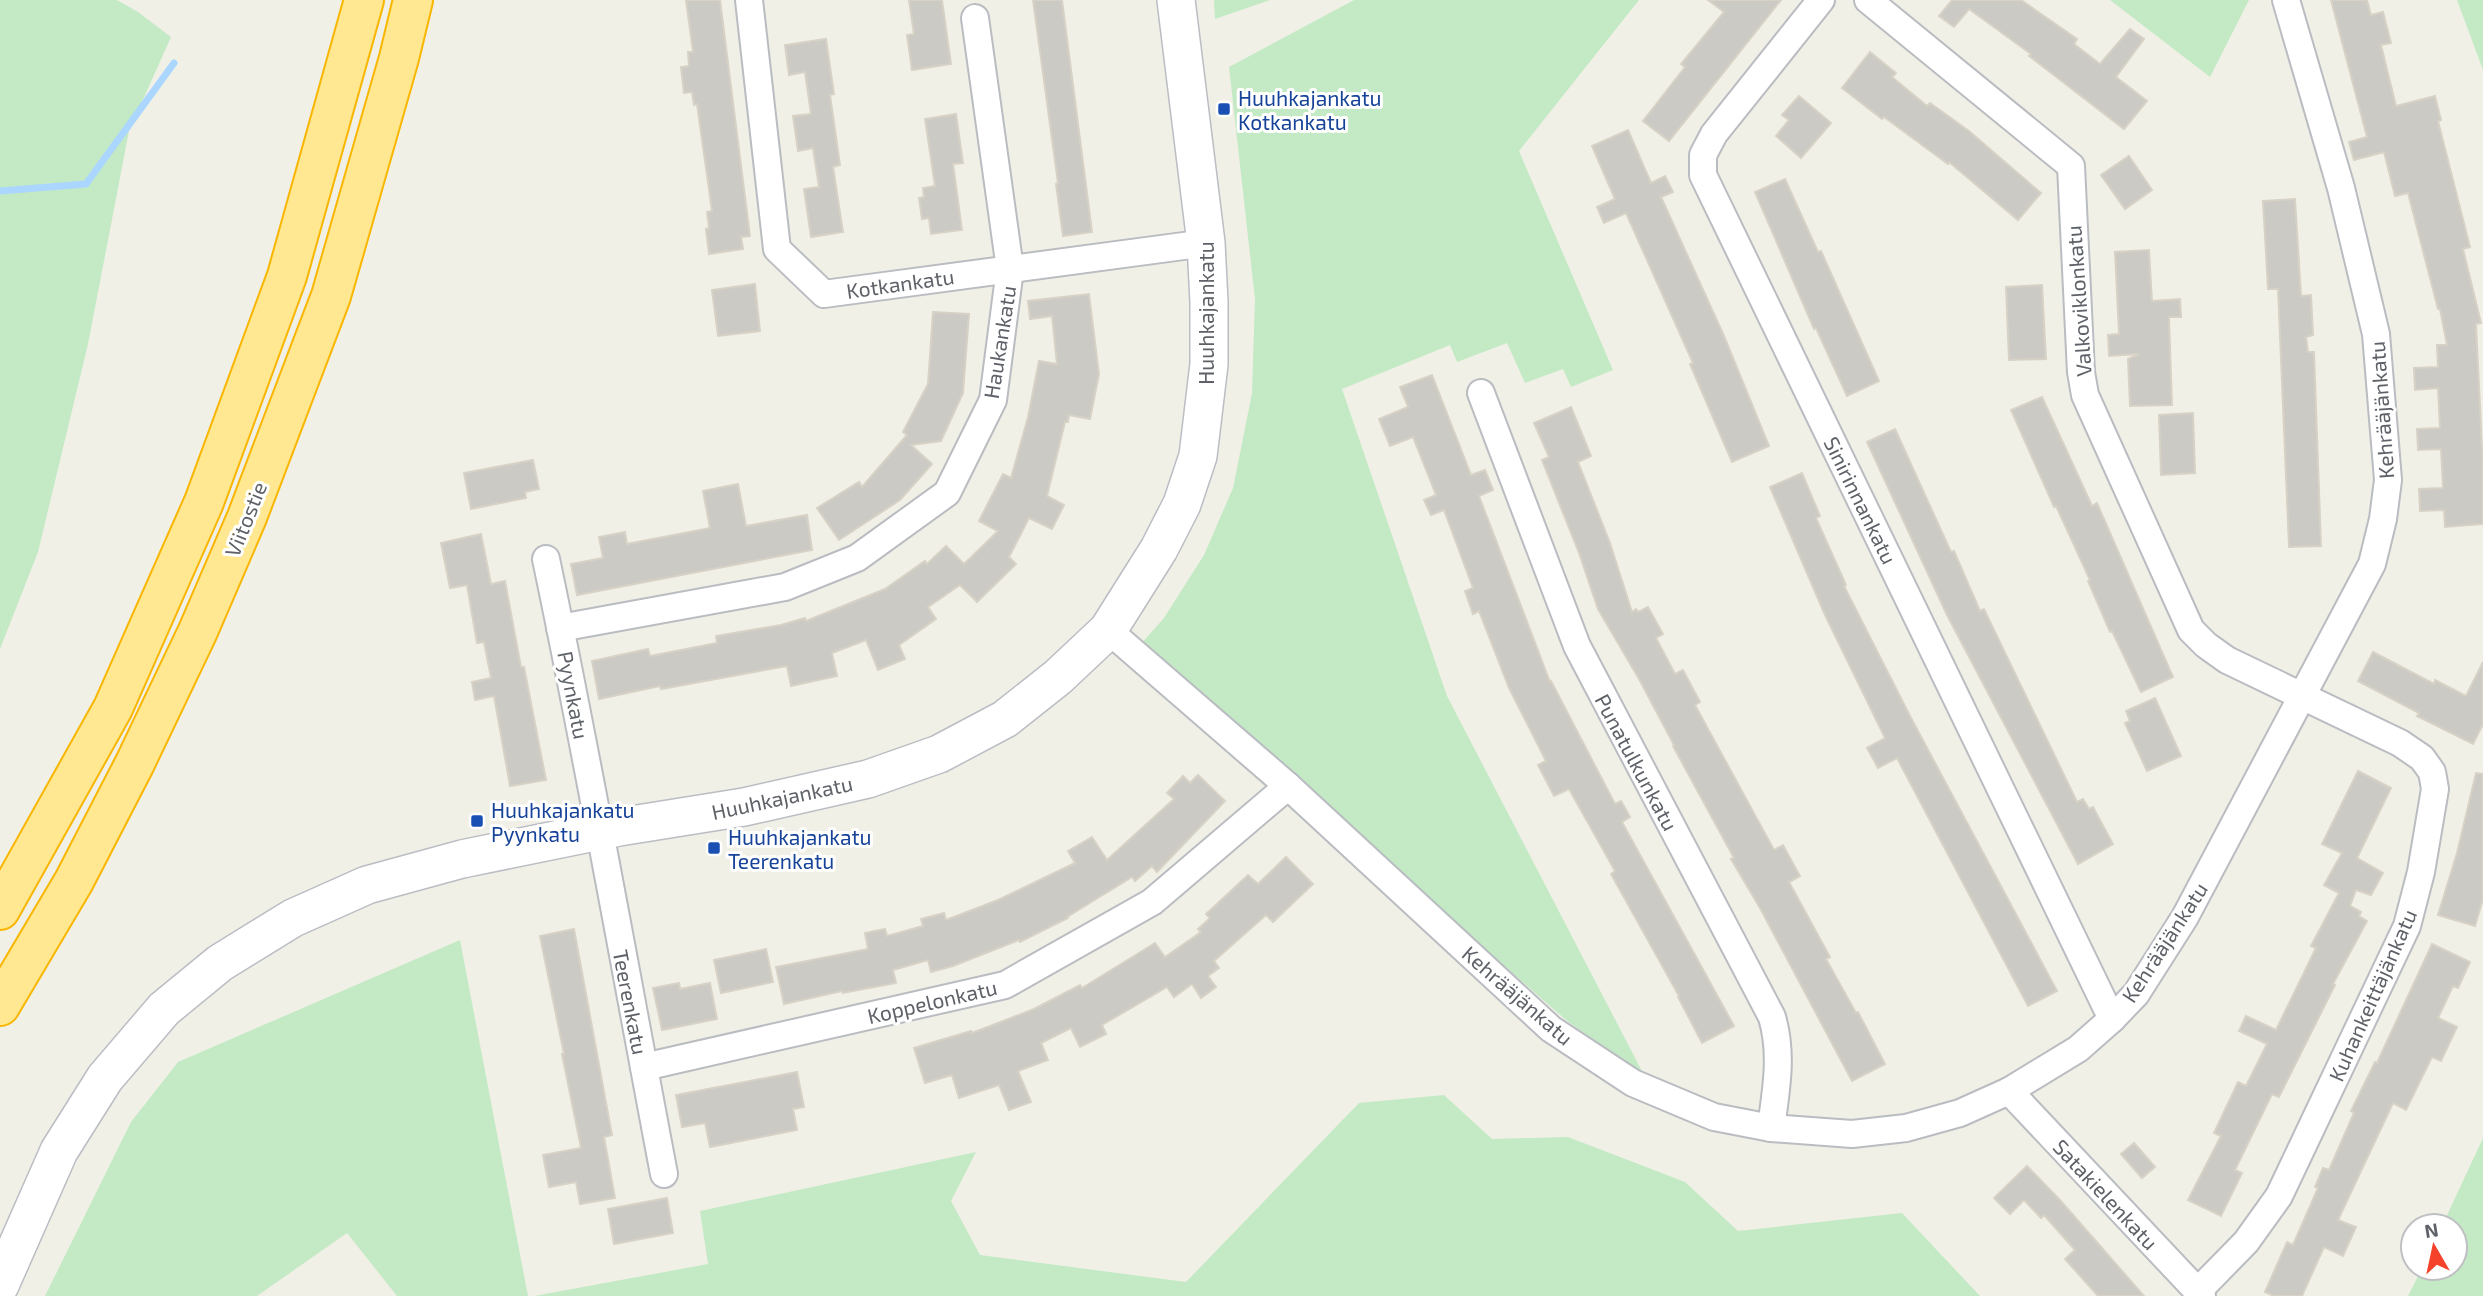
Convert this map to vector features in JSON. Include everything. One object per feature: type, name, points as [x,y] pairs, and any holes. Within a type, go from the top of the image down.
[{"type":"highway","points":[[0,910],[113,708],[204,502],[287,276],[364,0]]},
{"type":"highway","name":"Viitostie","points":[[0,1006],[74,881],[135,763],[198,631],[247,517],[331,296],[414,0]]},
{"type":"street","name":"Kotkankatu","points":[[749,0],[777,250],[824,294],[1206,243]]},
{"type":"street","name":"Huuhkajankatu","points":[[0,1284],[59,1151],[105,1078],[164,1009],[220,963],[293,918],[366,885],[461,859],[600,831],[744,807],[868,779],[939,754],[1005,719],[1058,677],[1108,630],[1159,549],[1182,504],[1198,456],[1209,363],[1206,243],[1176,0]]},
{"type":"street","name":"Sinirinnankatu","points":[[1821,0],[1714,134],[1703,155],[1703,175],[2112,1020]]},
{"type":"street","name":"Valkoviklonkatu","points":[[1868,0],[2071,166],[2081,372],[2085,396],[2191,630],[2227,660],[2300,697]]},
{"type":"street","name":"Kehrääjänkatu","points":[[1108,630],[1288,786],[1552,1029],[1633,1083],[1714,1117],[1771,1128],[1852,1134],[1906,1128],[1961,1113],[2009,1091],[2078,1049],[2112,1020],[2136,994],[2185,917],[2372,564],[2383,519],[2388,480],[2376,334],[2341,188],[2286,0]]},
{"type":"street","name":"Haukankatu","points":[[560,628],[785,587],[857,558],[947,493],[992,400],[1010,269],[975,18]]},
{"type":"street","name":"Punatulkunkatu","points":[[1481,393],[1577,646],[1772,1017],[1778,1037],[1779,1063],[1771,1128]]},
{"type":"street","name":"Pyynkatu","points":[[546,559],[600,831]]},
{"type":"street","name":"Kuhankeittäjänkatu","points":[[2200,1294],[2246,1242],[2279,1196],[2407,926],[2421,872],[2435,789],[2432,772],[2423,758],[2400,743],[2300,697]]},
{"type":"street","name":"Koppelonkatu","points":[[644,1067],[1005,985],[1153,902],[1288,786]]},
{"type":"street","name":"Teerenkatu","points":[[600,831],[605,870],[664,1174]]},
{"type":"street","name":"Satakielenkatu","points":[[2009,1091],[2200,1294]]},
{"type":"green space","points":[[0,0],[117,0],[171,37],[129,131],[88,344],[38,552],[0,649]]},
{"type":"green space","points":[[1214,0],[1270,0],[1215,19]]},
{"type":"green space","points":[[1354,0],[1639,0],[1519,151],[1613,370],[1571,387],[1563,369],[1525,383],[1507,343],[1457,362],[1450,345],[1342,389],[1447,696],[1645,1077],[1566,1020],[1139,646],[1164,618],[1204,555],[1233,488],[1252,393],[1255,299],[1229,67]]},
{"type":"green space","points":[[2110,0],[2249,0],[2210,77]]},
{"type":"green space","points":[[2457,0],[2483,0],[2483,70]]},
{"type":"green space","points":[[460,940],[528,1296],[397,1296],[347,1233],[257,1296],[45,1296],[131,1122],[178,1062]]},
{"type":"green space","points":[[1444,1095],[1492,1139],[1568,1137],[1685,1182],[1738,1231],[1902,1213],[1980,1296],[534,1296],[708,1264],[700,1211],[976,1152],[951,1201],[980,1255],[1186,1282],[1359,1103]]},
{"type":"green space","points":[[2483,1138],[2483,1296],[2408,1296],[2415,1282],[2469,1282],[2469,1212],[2449,1212]]},
{"type":"building","points":[[686,0],[720,0],[750,236],[741,237],[743,249],[709,254],[707,212],[712,211],[697,104],[694,105],[692,92],[684,93],[681,67],[689,66],[688,52],[693,52]]},
{"type":"building","points":[[909,0],[942,0],[951,64],[912,70],[907,35],[914,34]]},
{"type":"building","points":[[1033,0],[1062,0],[1092,232],[1063,236]]},
{"type":"building","points":[[1708,0],[1781,0],[1669,141],[1643,121],[1685,67],[1681,64],[1724,12]]},
{"type":"building","points":[[1952,0],[2021,0],[2077,39],[2074,44],[2100,64],[2130,29],[2144,39],[2116,77],[2147,101],[2124,129],[2029,56],[2031,54],[1969,9],[1954,27],[1939,16]]},
{"type":"building","points":[[2331,0],[2367,0],[2371,15],[2383,12],[2391,43],[2381,45],[2396,106],[2435,96],[2441,120],[2438,121],[2470,247],[2463,249],[2481,323],[2476,324],[2483,524],[2445,527],[2444,510],[2420,511],[2419,489],[2443,488],[2441,449],[2418,450],[2417,429],[2440,428],[2438,388],[2415,390],[2414,368],[2438,367],[2437,345],[2447,345],[2440,309],[2408,193],[2395,196],[2384,152],[2354,160],[2349,142],[2367,137]]},
{"type":"building","points":[[826,39],[834,94],[830,95],[840,165],[833,167],[843,232],[811,237],[804,189],[819,187],[813,148],[798,151],[793,116],[811,114],[805,72],[789,75],[785,45]]},
{"type":"building","points":[[1870,52],[1896,73],[1892,77],[1927,106],[1930,103],[1969,131],[2041,193],[2018,220],[1949,162],[1948,164],[1884,117],[1882,119],[1842,88]]},
{"type":"building","points":[[1799,96],[1831,123],[1801,158],[1776,136],[1789,120],[1782,115]]},
{"type":"building","points":[[956,114],[963,163],[953,164],[962,230],[931,234],[929,218],[922,219],[919,198],[924,197],[923,188],[935,186],[925,119]]},
{"type":"building","points":[[1628,130],[1651,183],[1665,176],[1673,192],[1661,197],[1724,336],[1769,446],[1732,462],[1690,364],[1693,363],[1626,213],[1604,223],[1597,207],[1615,199],[1592,146]]},
{"type":"building","points":[[2129,156],[2152,190],[2125,209],[2101,175]]},
{"type":"building","points":[[1785,179],[1818,252],[1821,251],[1879,381],[1847,396],[1816,328],[1814,329],[1755,192]]},
{"type":"building","points":[[2295,199],[2301,296],[2311,295],[2313,335],[2306,337],[2308,352],[2314,352],[2321,546],[2289,547],[2278,289],[2268,289],[2263,201]]},
{"type":"building","points":[[2149,250],[2152,301],[2180,299],[2181,317],[2169,317],[2172,405],[2130,406],[2128,359],[2139,354],[2109,356],[2108,335],[2119,334],[2115,252]]},
{"type":"building","points":[[755,284],[760,331],[718,336],[712,290]]},
{"type":"building","points":[[2042,285],[2046,359],[2009,360],[2006,287]]},
{"type":"building","points":[[1089,294],[1099,374],[1090,419],[1069,415],[1068,422],[1065,422],[1047,496],[1064,505],[1052,529],[1029,518],[1009,557],[1016,564],[977,602],[960,585],[928,607],[936,619],[899,645],[905,659],[878,670],[866,640],[832,653],[837,676],[791,686],[787,666],[661,689],[660,686],[599,699],[592,661],[648,649],[650,656],[717,643],[716,636],[781,625],[805,618],[806,621],[885,589],[925,561],[927,564],[946,546],[964,564],[998,531],[979,521],[1003,474],[1011,478],[1028,417],[1039,361],[1057,364],[1052,316],[1030,319],[1028,301]]},
{"type":"building","points":[[933,312],[969,314],[963,393],[941,441],[911,445],[932,464],[900,500],[839,540],[817,508],[859,482],[862,487],[907,435],[903,432],[928,384]]},
{"type":"building","points":[[1432,375],[1471,475],[1485,470],[1493,490],[1479,496],[1550,682],[1615,804],[1621,801],[1630,817],[1622,822],[1734,1026],[1702,1043],[1611,874],[1615,871],[1569,789],[1554,796],[1538,765],[1546,761],[1509,688],[1479,611],[1473,614],[1465,591],[1473,588],[1444,510],[1431,515],[1424,500],[1436,495],[1413,437],[1390,446],[1379,419],[1408,407],[1400,387]]},
{"type":"building","points":[[2042,397],[2092,506],[2097,503],[2173,677],[2141,692],[2112,631],[2110,632],[2088,581],[2090,580],[2011,410]]},
{"type":"building","points":[[1571,407],[1591,456],[1578,462],[1610,543],[1632,612],[1648,607],[1663,634],[1656,638],[1675,674],[1683,670],[1700,702],[1695,705],[1774,850],[1783,845],[1800,876],[1789,882],[1830,957],[1826,959],[1885,1064],[1852,1081],[1731,859],[1734,858],[1639,679],[1598,609],[1542,460],[1549,457],[1534,423]]},
{"type":"building","points":[[2193,413],[2195,473],[2161,475],[2159,415]]},
{"type":"building","points":[[1895,429],[1951,552],[1954,551],[1980,611],[1984,609],[2077,802],[2083,799],[2089,809],[2093,807],[2113,844],[2078,864],[1947,615],[1867,442]]},
{"type":"building","points":[[533,460],[539,489],[525,492],[526,498],[471,509],[464,473]]},
{"type":"building","points":[[1802,473],[1820,516],[1816,518],[1846,585],[1844,586],[2057,991],[2028,1006],[1897,758],[1878,768],[1867,748],[1885,738],[1825,615],[1770,487]]},
{"type":"building","points":[[738,484],[746,526],[807,515],[812,550],[577,595],[571,564],[603,558],[599,537],[625,532],[627,544],[710,528],[703,491]]},
{"type":"building","points":[[481,534],[491,584],[505,581],[546,780],[510,786],[494,696],[475,700],[472,682],[491,678],[484,642],[477,643],[467,585],[450,588],[441,543]]},
{"type":"building","points":[[2373,652],[2434,684],[2435,680],[2466,696],[2483,662],[2483,724],[2473,744],[2417,716],[2419,713],[2358,681]]},
{"type":"building","points":[[2155,698],[2181,756],[2147,771],[2125,723],[2130,721],[2126,711]]},
{"type":"building","points":[[2358,771],[2391,788],[2357,858],[2383,873],[2371,895],[2356,890],[2350,906],[2361,912],[2359,916],[2367,921],[2333,984],[2335,985],[2279,1097],[2272,1094],[2235,1170],[2242,1173],[2221,1216],[2188,1200],[2221,1136],[2214,1133],[2238,1082],[2246,1086],[2267,1044],[2239,1031],[2246,1016],[2276,1030],[2316,948],[2311,946],[2339,893],[2324,885],[2342,853],[2322,844]]},
{"type":"building","points":[[2476,773],[2483,774],[2483,899],[2475,926],[2438,915],[2457,853]]},
{"type":"building","points":[[1198,775],[1225,801],[1157,872],[1152,866],[1135,881],[1132,877],[1068,918],[1020,942],[1019,940],[953,966],[931,972],[928,960],[893,970],[896,983],[784,1004],[776,967],[868,949],[865,933],[885,929],[887,936],[923,926],[921,919],[944,913],[946,920],[998,900],[1075,863],[1068,851],[1092,837],[1107,860],[1174,799],[1167,793],[1183,776],[1190,783]]},
{"type":"building","points":[[1286,857],[1313,884],[1273,922],[1266,915],[1214,961],[1219,968],[1208,976],[1216,987],[1201,998],[1192,984],[1174,997],[1167,987],[1102,1025],[1106,1034],[1080,1047],[1071,1028],[1041,1043],[1048,1060],[1018,1071],[1031,1102],[1009,1110],[999,1085],[959,1098],[952,1075],[925,1083],[914,1048],[971,1031],[972,1033],[1034,1009],[1080,985],[1082,988],[1155,943],[1165,957],[1201,932],[1198,929],[1210,918],[1206,914],[1248,875],[1258,884]]},
{"type":"building","points":[[574,929],[612,1135],[604,1137],[615,1198],[580,1204],[576,1182],[549,1187],[543,1155],[581,1148],[540,936]]},
{"type":"building","points":[[2432,944],[2470,962],[2458,988],[2453,986],[2438,1018],[2457,1027],[2441,1061],[2432,1057],[2406,1110],[2393,1103],[2338,1220],[2356,1227],[2343,1256],[2324,1247],[2302,1296],[2274,1296],[2265,1292],[2287,1242],[2293,1245],[2318,1188],[2315,1187],[2323,1168],[2329,1170],[2354,1113],[2351,1111],[2375,1062],[2377,1063]]},
{"type":"building","points":[[766,949],[773,982],[721,993],[714,960]]},
{"type":"building","points":[[679,983],[680,989],[710,983],[717,1019],[662,1030],[653,988]]},
{"type":"building","points":[[797,1072],[804,1107],[793,1109],[797,1130],[710,1147],[705,1123],[682,1127],[676,1095]]},
{"type":"building","points":[[2134,1143],[2155,1167],[2142,1178],[2121,1154]]},
{"type":"building","points":[[2027,1166],[2144,1296],[2098,1296],[2065,1259],[2075,1250],[2044,1215],[2041,1218],[2024,1200],[2010,1214],[1994,1198]]},
{"type":"building","points":[[667,1198],[673,1233],[614,1244],[608,1209]]},
{"type":"waterway","points":[[0,191],[86,184],[174,63]]},
{"type":"place","name":"Huuhkajankatu Kotkankatu","points":[[1224,109]]},
{"type":"place","name":"Huuhkajankatu Pyynkatu","points":[[477,821]]},
{"type":"place","name":"Huuhkajankatu Teerenkatu","points":[[714,848]]}]
